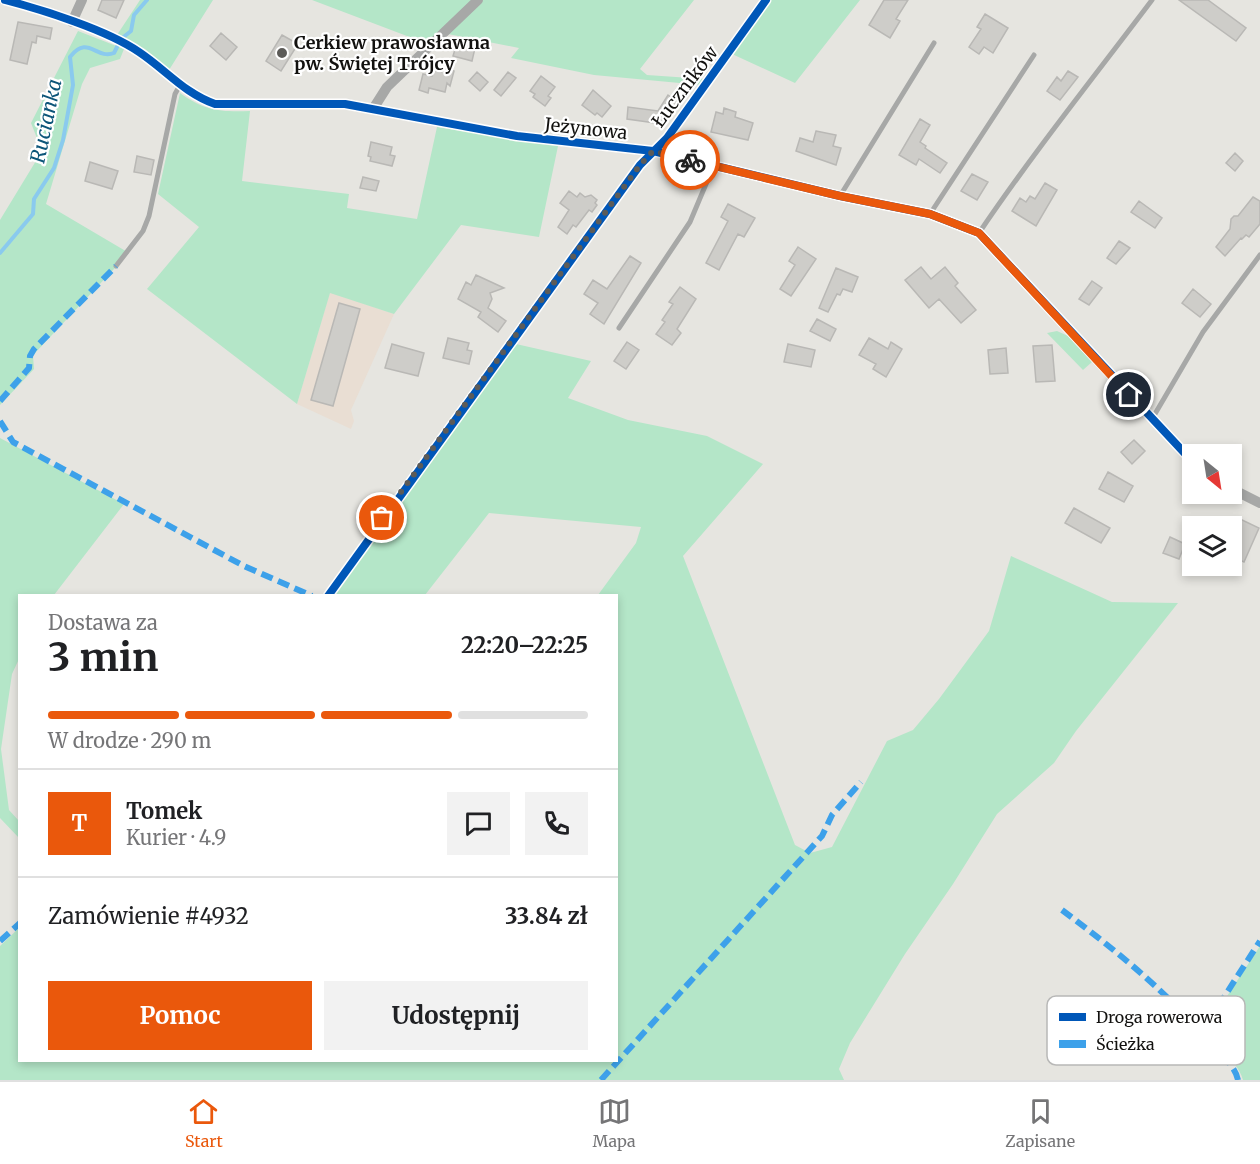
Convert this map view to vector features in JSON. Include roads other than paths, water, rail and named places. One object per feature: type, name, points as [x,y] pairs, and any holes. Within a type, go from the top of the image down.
[{"type":"street","name":"Jeżynowa","points":[[5,0],[72,22],[127,44],[180,86],[200,99],[215,104],[232,106],[345,104],[518,136],[653,151],[840,196],[930,214],[979,233],[1182,451]]},
{"type":"street","points":[[72,22],[82,0]]},
{"type":"street","points":[[373,109],[387,87],[478,0]]},
{"type":"street","name":"Łuczników","points":[[329,594],[606,212],[653,151],[667,138],[766,0]]},
{"type":"street","points":[[1242,494],[1260,503]]},
{"type":"lane","points":[[979,233],[1024,167],[1057,127],[1152,0]]},
{"type":"lane","points":[[840,196],[934,43]]},
{"type":"lane","points":[[930,214],[1034,55]]},
{"type":"lane","points":[[116,266],[143,231],[149,216],[175,94],[180,86]]},
{"type":"lane","points":[[619,328],[690,222],[714,165]]},
{"type":"lane","points":[[1151,419],[1203,332],[1260,255]]},
{"type":"waterway","name":"Rucianka","points":[[0,253],[33,214],[34,199],[54,168],[63,140],[73,85],[70,57],[76,51],[87,47],[102,53],[114,53],[121,39],[131,31],[134,15],[147,0]]},
{"type":"place","name":"Cerkiew prawosławna pw. Świętej Trójcy","points":[[282,53]]}]
